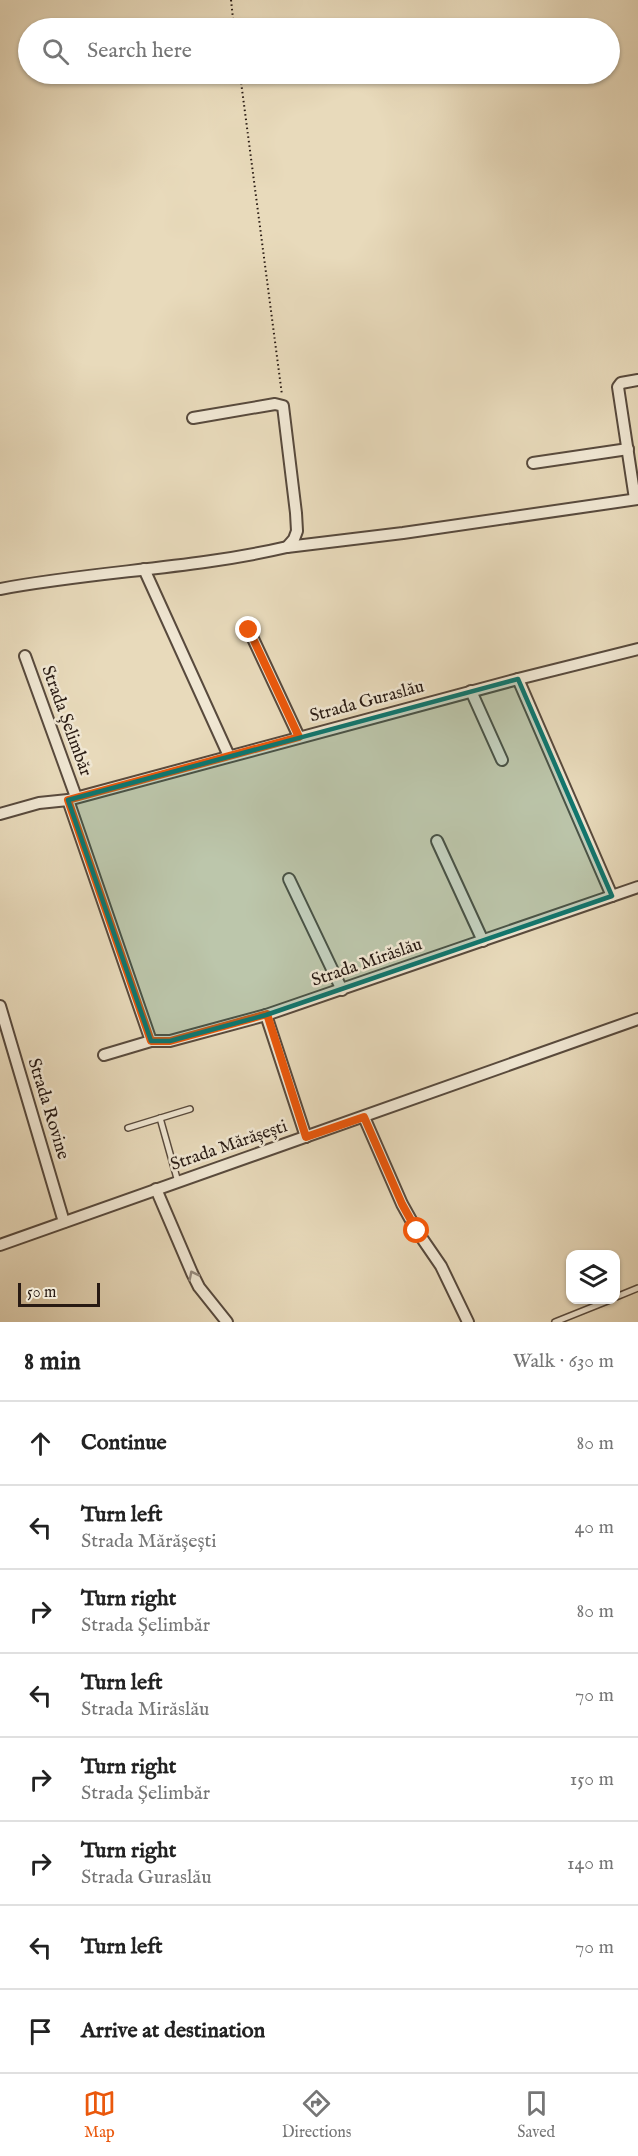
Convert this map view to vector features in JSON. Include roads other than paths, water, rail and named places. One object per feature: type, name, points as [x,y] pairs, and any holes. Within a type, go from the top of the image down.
[{"type":"street","points":[[0,589],[68,577],[144,569],[286,547],[403,533],[637,499],[618,387],[621,382],[638,380]]},
{"type":"street","points":[[193,417],[275,404],[283,406],[297,531],[294,539],[286,547]]},
{"type":"street","points":[[533,463],[628,449]]},
{"type":"street","points":[[144,569],[229,756]]},
{"type":"street","points":[[249,630],[299,737]]},
{"type":"street","name":"Strada Guraslău","points":[[0,814],[39,803],[72,798],[471,691],[638,649]]},
{"type":"street","name":"Strada Șelimbăr","points":[[25,657],[151,1041]]},
{"type":"street","points":[[518,679],[612,896]]},
{"type":"street","points":[[471,691],[502,760]]},
{"type":"street","points":[[437,841],[483,941]]},
{"type":"street","points":[[289,879],[342,990]]},
{"type":"street","name":"Strada Mirăslău","points":[[104,1055],[151,1041],[170,1041],[267,1014],[638,887]]},
{"type":"street","name":"Strada Rovine","points":[[0,1006],[64,1222]]},
{"type":"street","points":[[267,1014],[306,1137]]},
{"type":"street","name":"Strada Mărășești","points":[[0,1245],[638,1019]]},
{"type":"street","points":[[364,1117],[402,1204],[441,1266],[468,1322]]},
{"type":"street","points":[[156,1189],[199,1287],[227,1322]]},
{"type":"lane","points":[[128,1128],[190,1109]]},
{"type":"lane","points":[[160,1118],[178,1182]]},
{"type":"lane","points":[[620,1295],[638,1288]]},
{"type":"lane","points":[[555,1322],[598,1304]]}]
